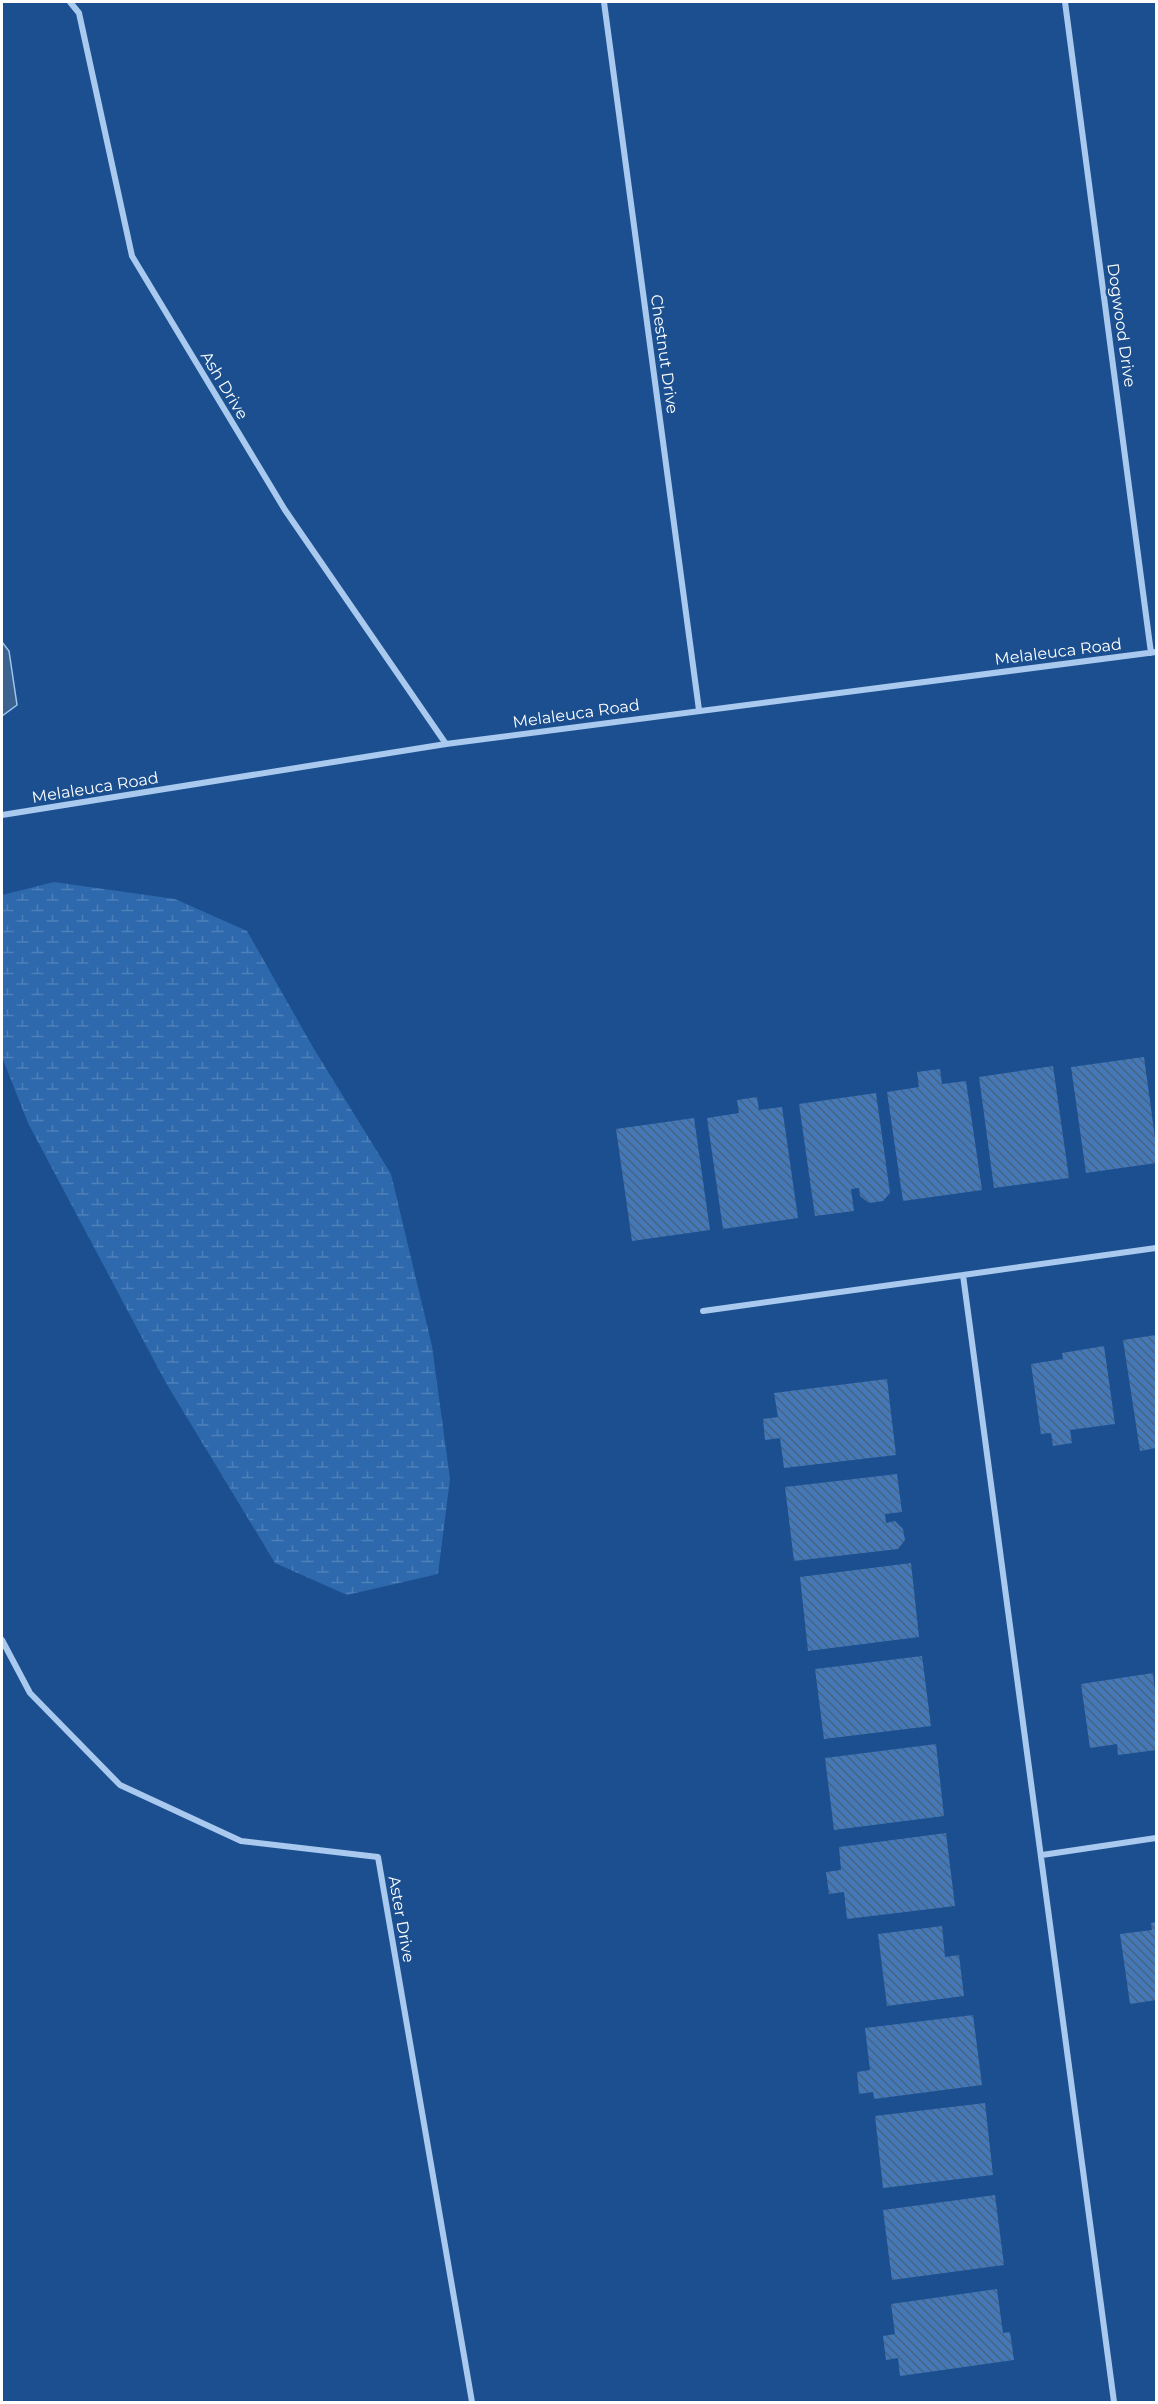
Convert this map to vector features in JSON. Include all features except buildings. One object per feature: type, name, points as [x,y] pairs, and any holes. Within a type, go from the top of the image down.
[{"type":"street","name":"Ash Drive","points":[[70,2],[79,14],[132,256],[285,510],[446,744]]},
{"type":"street","name":"Chestnut Drive","points":[[604,2],[699,710]]},
{"type":"street","name":"Dogwood Drive","points":[[1065,2],[1154,652]]},
{"type":"street","name":"Melaleuca Road","points":[[2,815],[446,744],[1154,652]]},
{"type":"street","points":[[704,1311],[1156,1248]]},
{"type":"street","points":[[963,1275],[1114,2403]]},
{"type":"street","name":"Aster Drive","points":[[2,1640],[30,1694],[120,1785],[241,1841],[378,1857],[472,2403]]},
{"type":"street","points":[[1042,1855],[1156,1838]]},
{"type":"green space","points":[[54,882],[175,899],[247,931],[314,1049],[391,1174],[432,1346],[450,1479],[438,1574],[347,1595],[275,1563],[166,1383],[28,1123],[2,1057],[2,895]]},
{"type":"shaded area","points":[[2,642],[9,651],[17,705],[2,716]]}]
